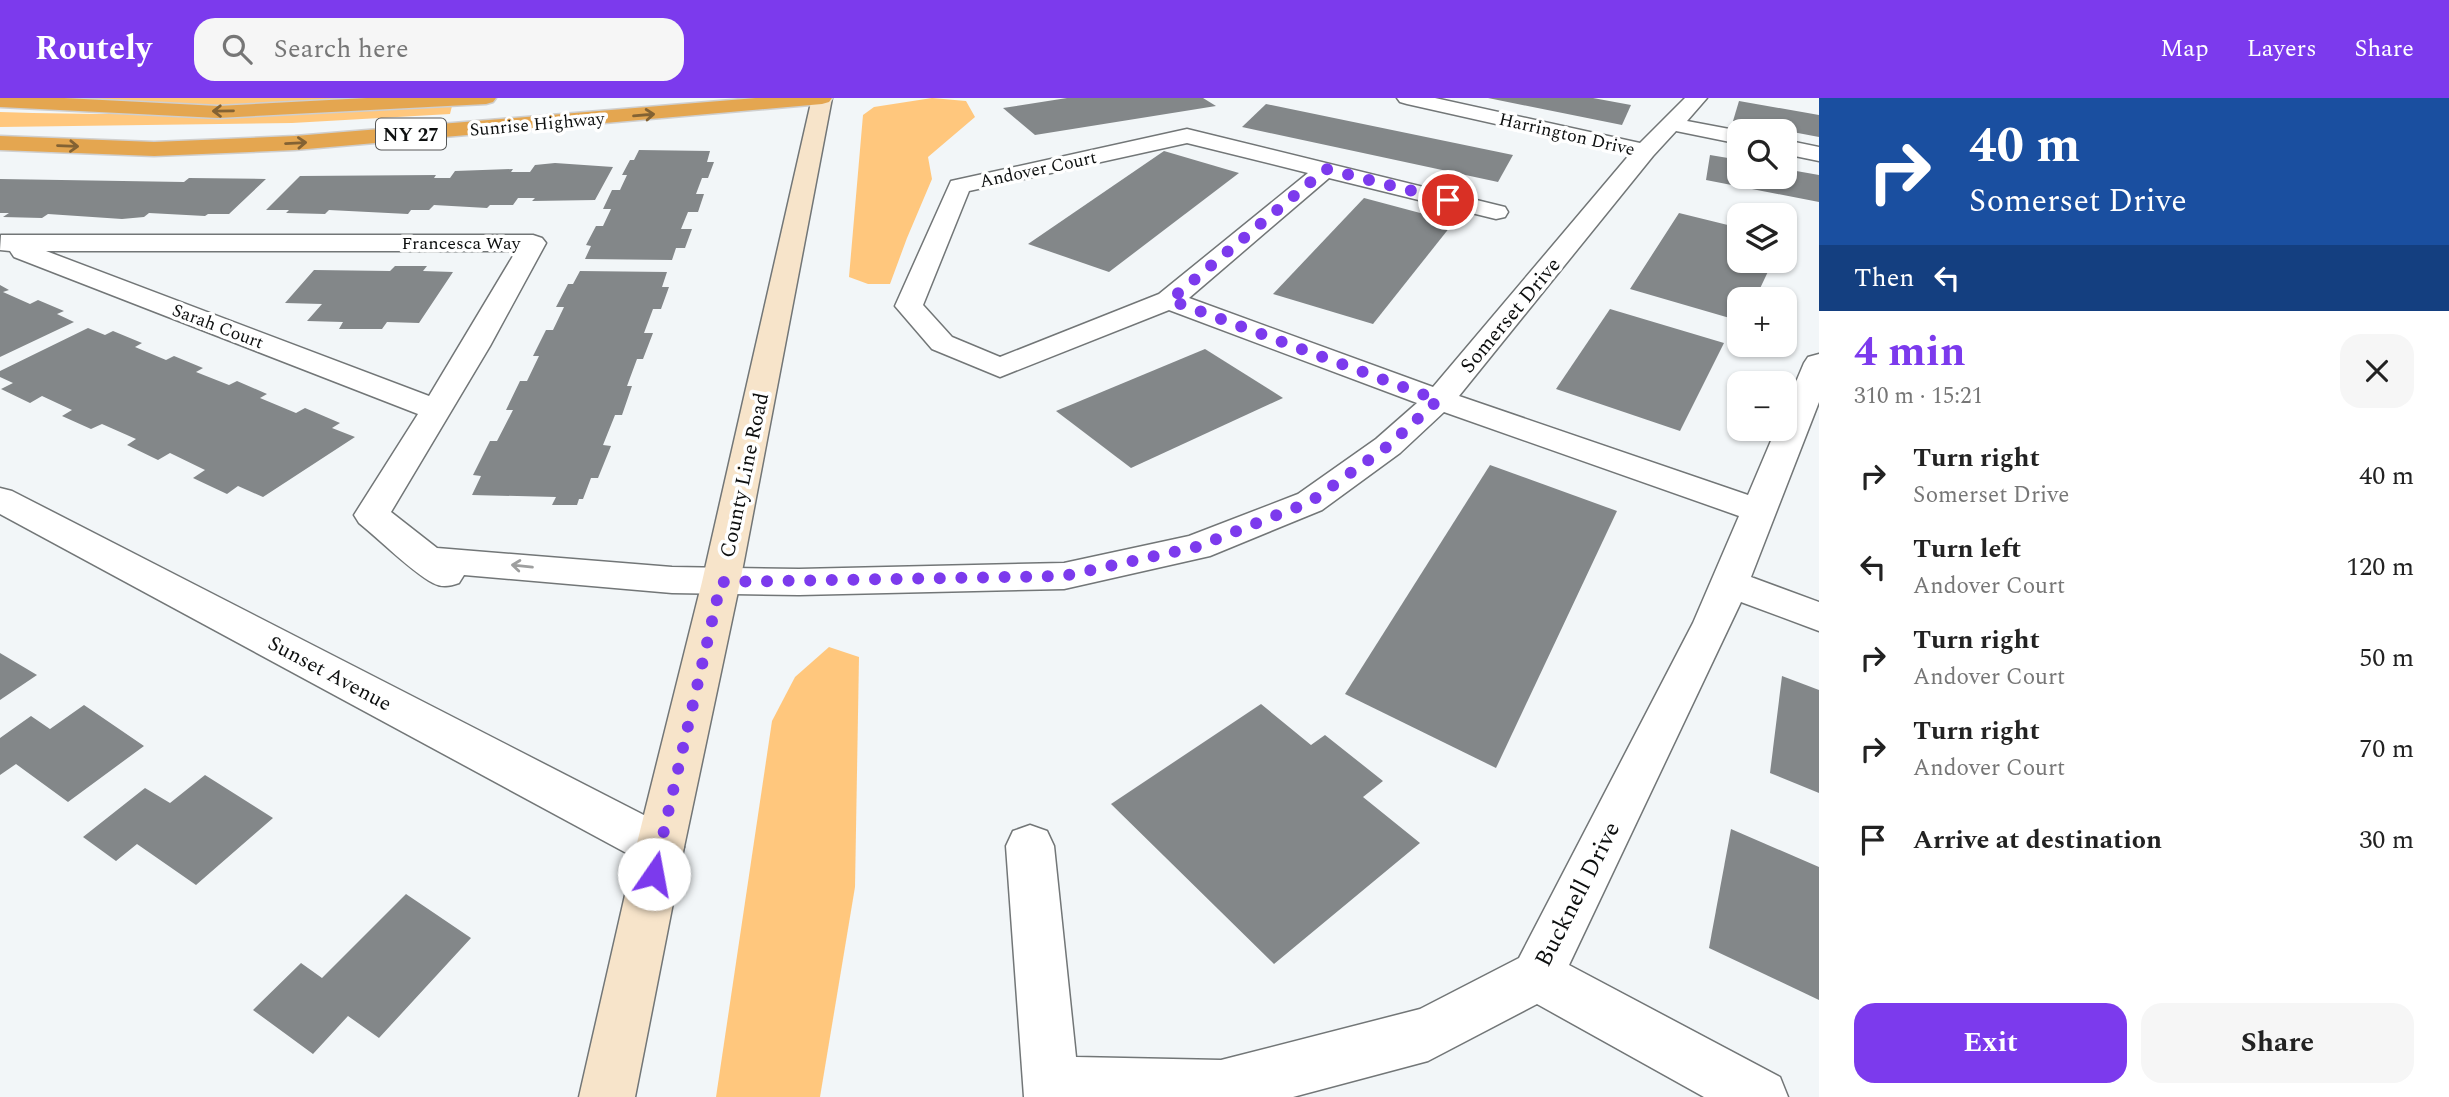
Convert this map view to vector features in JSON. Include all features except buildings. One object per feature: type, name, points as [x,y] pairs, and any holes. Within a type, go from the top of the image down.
[{"type":"highway","name":"Sunrise Highway","points":[[0,101],[218,112],[486,98]]},
{"type":"highway","name":"Sunrise Highway","points":[[0,143],[154,149],[295,143],[822,98]]},
{"type":"main road","name":"County Line Road","points":[[607,1097],[660,847],[721,582],[822,98]]},
{"type":"street","name":"Harrington Drive","points":[[1407,98],[1645,151]]},
{"type":"street","name":"Somerset Drive","points":[[721,582],[1064,576],[1196,547],[1310,502],[1388,446],[1438,400],[1681,106]]},
{"type":"street","points":[[1681,106],[1727,131]]},
{"type":"street","name":"Andover Court","points":[[1326,169],[1170,300],[1000,368],[942,343],[909,306],[959,186],[1187,136],[1326,169],[1496,212]]},
{"type":"street","points":[[1797,149],[1819,154]]},
{"type":"street","name":"Sarah Court","points":[[1,242],[436,410]]},
{"type":"street","name":"Francesca Way","points":[[1,242],[533,243],[372,515],[426,561],[464,587],[566,596],[590,573]]},
{"type":"street","points":[[1170,300],[1438,400],[1759,511]]},
{"type":"street","name":"Bucknell Drive","points":[[1030,846],[1051,1091],[1221,1088],[1427,1034],[1536,976],[1713,623],[1819,363]]},
{"type":"street","name":"Sunset Avenue","points":[[0,499],[660,847]]},
{"type":"street","points":[[426,561],[462,539],[503,540],[589,548],[590,573],[721,582]]},
{"type":"street","points":[[1729,583],[1819,617]]},
{"type":"street","points":[[1536,976],[1760,1097]]},
{"type":"shaded area","points":[[0,98],[485,98],[254,110]]},
{"type":"shaded area","points":[[932,98],[966,101],[975,117],[928,157],[932,179],[890,284],[868,284],[849,277],[863,115],[874,107]]},
{"type":"shaded area","points":[[452,106],[450,114],[292,123],[0,127],[0,112],[170,114]]},
{"type":"shaded area","points":[[829,647],[859,657],[855,887],[820,1097],[716,1097],[772,721],[795,677]]},
{"type":"route","points":[[654,874],[721,582],[1064,576],[1196,547],[1310,502],[1388,446],[1438,400],[1170,300],[1326,169],[1448,200]]}]
